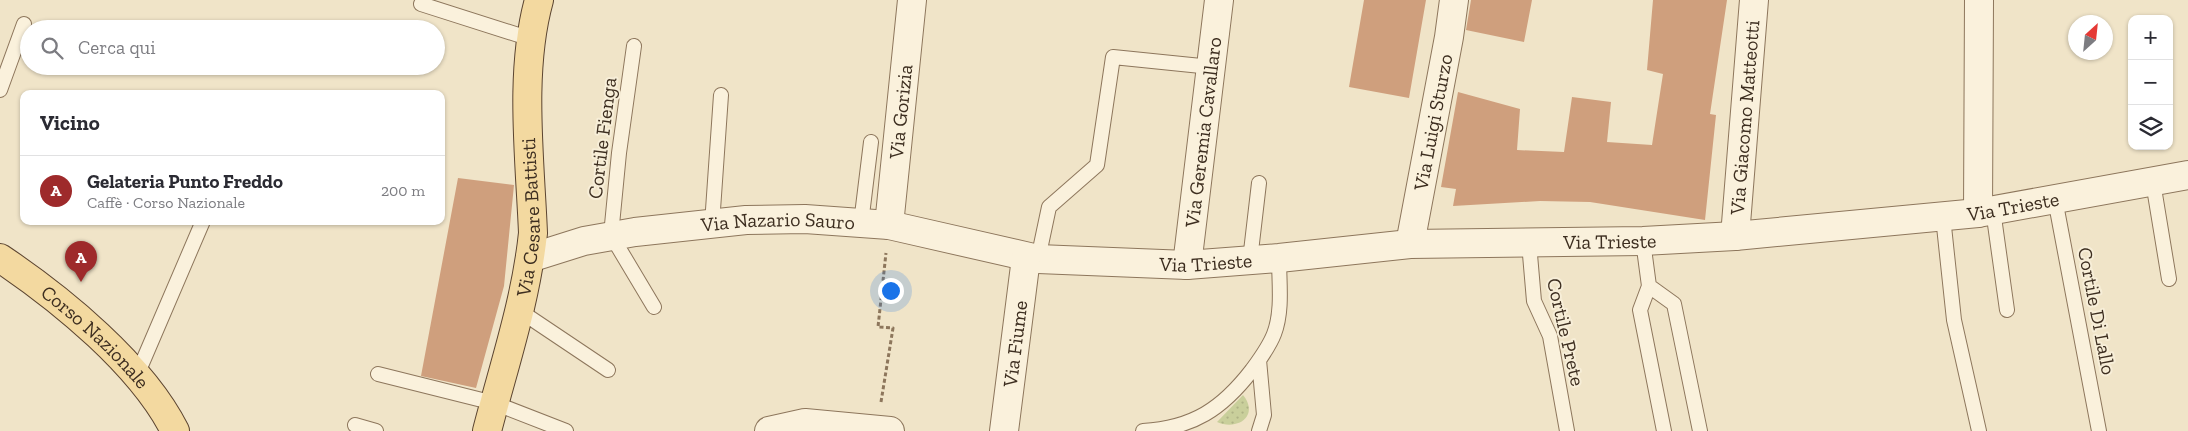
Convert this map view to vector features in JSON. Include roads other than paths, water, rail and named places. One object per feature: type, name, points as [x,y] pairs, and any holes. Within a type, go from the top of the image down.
[{"type":"main road","name":"Via Cesare Battisti","points":[[487,431],[520,311],[530,258],[533,233],[528,81],[531,39],[539,0]]},
{"type":"main road","name":"Corso Nazionale","points":[[0,258],[20,271],[103,339],[137,375],[162,406],[175,431]]},
{"type":"street","name":"Via Gorizia","points":[[890,225],[912,0]]},
{"type":"street","name":"Via Geremia Cavallaro","points":[[1187,264],[1218,0]]},
{"type":"street","name":"Via Luigi Sturzo","points":[[1410,244],[1449,37],[1454,0]]},
{"type":"street","name":"Via Giacomo Matteotti","points":[[1735,236],[1754,0]]},
{"type":"street","points":[[1980,0],[1985,212]]},
{"type":"street","name":"Via Trieste","points":[[1032,258],[1187,264],[1279,258],[1410,244],[1643,241],[1735,236],[1985,212],[2188,175]]},
{"type":"street","name":"Via Nazario Sauro","points":[[530,258],[584,241],[611,235],[746,220],[805,219],[890,225],[1032,258]]},
{"type":"street","name":"Via Fiume","points":[[1004,431],[1032,258]]},
{"type":"street","points":[[769,431],[805,427],[883,430]]},
{"type":"lane","points":[[421,4],[531,39]]},
{"type":"lane","points":[[0,90],[20,35]]},
{"type":"lane","name":"Cortile Fienga","points":[[611,235],[619,153],[634,46]]},
{"type":"lane","points":[[1032,258],[1049,207],[1097,165],[1113,57],[1210,67]]},
{"type":"lane","points":[[712,224],[721,95]]},
{"type":"lane","points":[[861,223],[871,142]]},
{"type":"lane","points":[[1250,260],[1259,182]]},
{"type":"lane","points":[[2153,182],[2168,279]]},
{"type":"lane","name":"Cortile Di Lallo","points":[[2055,199],[2099,431]]},
{"type":"lane","points":[[1985,212],[2007,310]]},
{"type":"lane","points":[[1943,217],[1954,320],[1979,431]]},
{"type":"lane","points":[[137,375],[201,225]]},
{"type":"lane","points":[[611,235],[654,307]]},
{"type":"lane","points":[[1643,241],[1649,286],[1640,310],[1664,431]]},
{"type":"lane","name":"Cortile Prete","points":[[1529,243],[1534,301],[1550,336],[1567,431]]},
{"type":"lane","points":[[1143,431],[1186,428],[1228,398],[1259,360],[1274,334],[1279,312],[1279,258]]},
{"type":"lane","points":[[1649,286],[1674,304],[1700,431]]},
{"type":"lane","points":[[520,311],[608,370]]},
{"type":"lane","points":[[1259,360],[1265,431]]},
{"type":"lane","points":[[378,374],[494,403],[566,431]]},
{"type":"lane","points":[[1259,431],[1264,414]]},
{"type":"lane","points":[[356,424],[376,431]]},
{"type":"place","name":"Gelateria Punto Freddo","points":[[81,282]]}]
